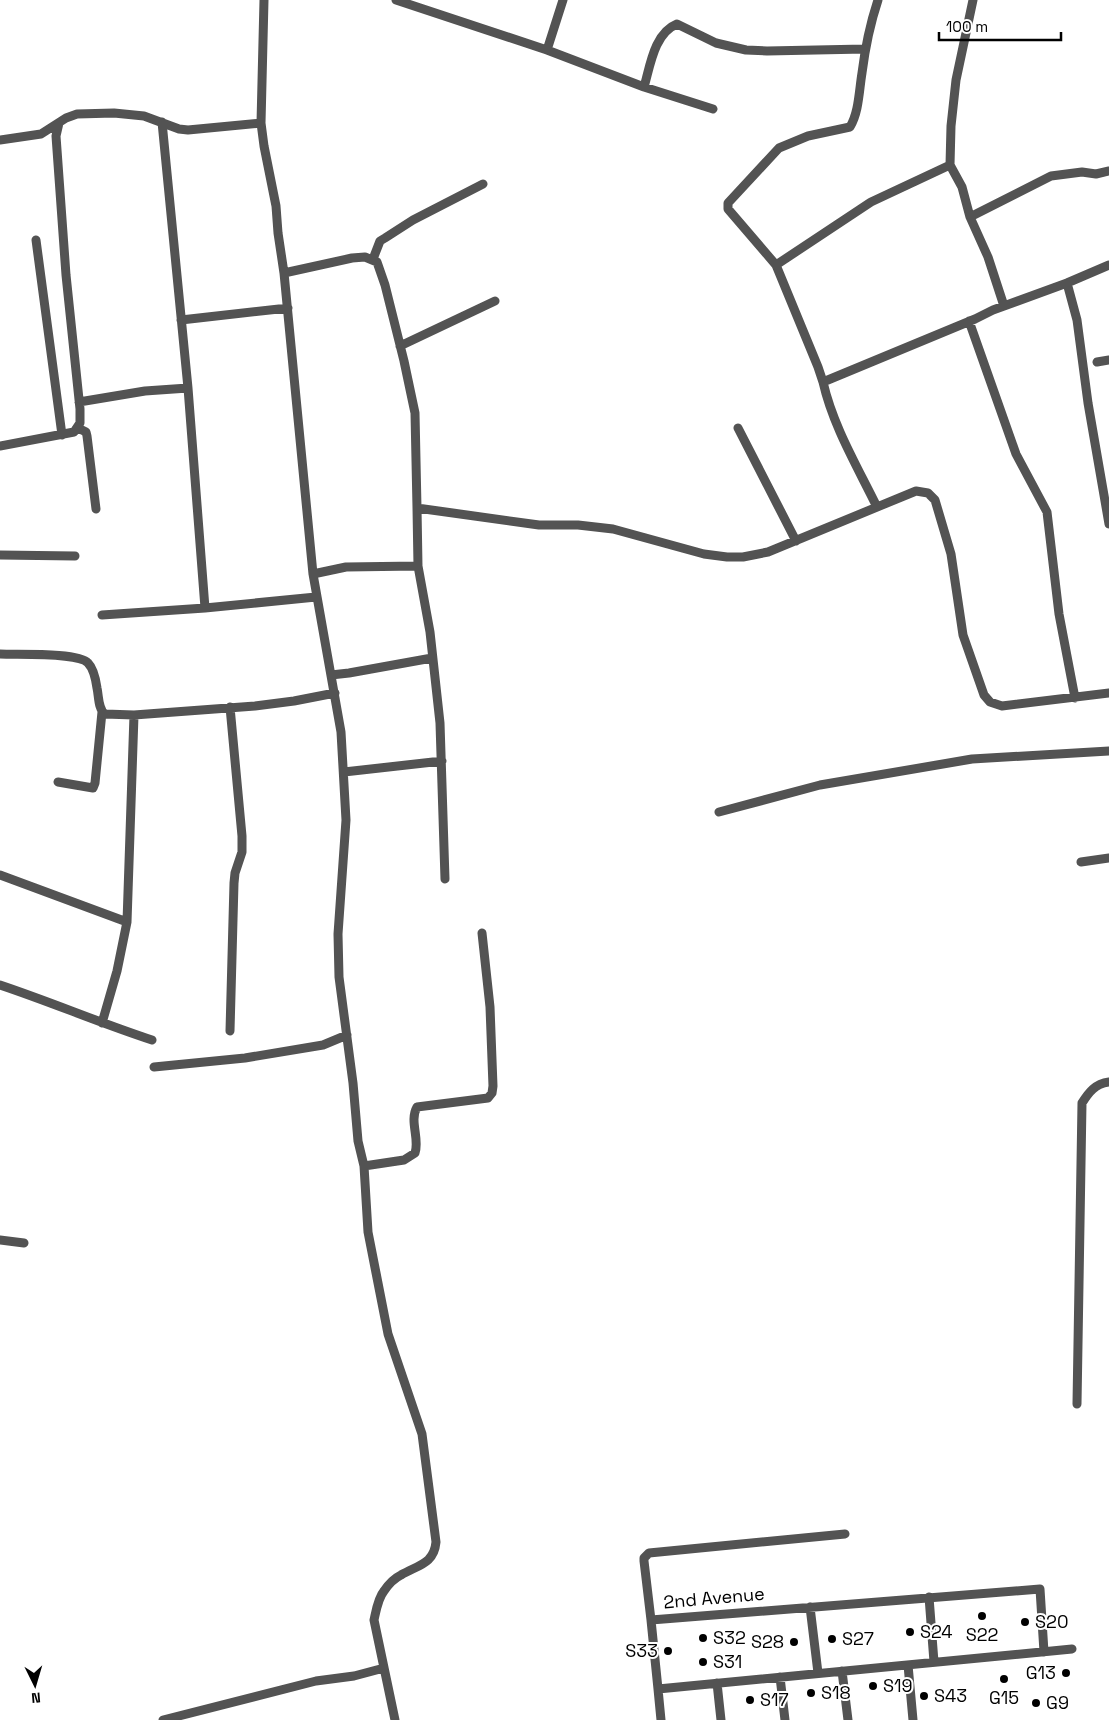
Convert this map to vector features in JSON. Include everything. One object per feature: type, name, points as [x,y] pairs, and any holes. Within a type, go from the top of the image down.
[{"type":"street","points":[[264,0],[261,123],[276,206],[284,273],[316,597],[341,732],[346,820],[338,934],[339,977],[353,1083],[358,1140],[364,1166],[368,1232],[388,1334],[422,1434],[436,1542],[435,1552],[425,1563],[399,1576],[383,1592],[374,1620],[396,1720]]},
{"type":"street","points":[[396,0],[547,50],[644,87],[713,109]]},
{"type":"street","points":[[547,50],[563,0]]},
{"type":"street","points":[[877,507],[834,418],[827,401],[818,367],[776,265],[728,209],[728,203],[780,148],[808,136],[850,127],[854,121],[865,49],[878,0]]},
{"type":"street","points":[[973,0],[956,80],[951,126],[950,165],[962,187],[970,217],[988,257],[1004,306]]},
{"type":"street","points":[[644,87],[658,42],[677,24],[716,43],[746,50],[865,49]]},
{"type":"street","points":[[0,140],[30,137],[47,132],[72,115],[114,112],[144,116],[179,129],[188,130],[261,123]]},
{"type":"street","points":[[162,122],[188,388],[205,608]]},
{"type":"street","points":[[0,446],[74,432],[78,428],[81,416],[66,275],[56,136],[58,124]]},
{"type":"street","points":[[47,132],[56,136]]},
{"type":"street","points":[[776,265],[871,202],[950,165]]},
{"type":"street","points":[[970,217],[1051,176],[1082,172],[1096,174],[1109,171]]},
{"type":"street","points":[[373,259],[380,241],[413,220],[483,184]]},
{"type":"street","points":[[36,240],[62,435]]},
{"type":"street","points":[[284,273],[352,258],[365,257],[373,259],[380,267],[415,413],[418,566],[430,632],[440,723],[445,879]]},
{"type":"street","points":[[823,382],[1004,306],[1109,265]]},
{"type":"street","points":[[1067,283],[1077,320],[1088,403],[1109,524]]},
{"type":"street","points":[[400,346],[495,301]]},
{"type":"street","points":[[181,320],[288,308]]},
{"type":"street","points":[[969,321],[1016,454],[1047,512],[1059,614],[1075,698]]},
{"type":"street","points":[[1097,362],[1109,360]]},
{"type":"street","points":[[79,402],[145,392],[188,388]]},
{"type":"street","points":[[78,428],[86,432],[87,436],[96,509]]},
{"type":"street","points":[[738,428],[796,541]]},
{"type":"street","points":[[1099,458],[1109,457]]},
{"type":"street","points":[[418,508],[538,525],[578,525],[613,528],[704,554],[743,558],[768,552],[796,541],[916,490],[928,493],[935,500],[951,554],[963,635],[984,695],[990,702],[1002,706],[1109,694]]},
{"type":"street","points":[[0,555],[75,556]]},
{"type":"street","points":[[313,574],[346,567],[418,566]]},
{"type":"street","points":[[102,615],[205,608],[316,597]]},
{"type":"street","points":[[0,654],[71,656],[84,659],[91,667],[102,712],[95,783],[93,788],[58,782]]},
{"type":"street","points":[[331,675],[432,658]]},
{"type":"street","points":[[102,712],[105,714],[134,715],[256,706],[335,693]]},
{"type":"street","points":[[230,707],[242,852],[234,882],[230,1031]]},
{"type":"street","points":[[102,1023],[117,971],[127,922],[134,715]]},
{"type":"street","points":[[719,812],[820,785],[972,759],[1109,751]]},
{"type":"street","points":[[344,772],[442,761]]},
{"type":"street","points":[[1081,862],[1109,858]]},
{"type":"street","points":[[0,875],[127,922]]},
{"type":"street","points":[[364,1166],[404,1160],[415,1154],[417,1146],[414,1116],[417,1107],[488,1098],[492,1093],[490,1007],[482,933]]},
{"type":"street","points":[[0,985],[152,1040]]},
{"type":"street","points":[[154,1067],[245,1058],[323,1045],[347,1035]]},
{"type":"street","points":[[1077,1404],[1082,1104],[1089,1092],[1096,1086],[1109,1082]]},
{"type":"street","points":[[0,1240],[24,1243]]},
{"type":"street","points":[[651,1620],[644,1561],[644,1558],[649,1553],[845,1534]]},
{"type":"street","name":"2nd Avenue","points":[[661,1720],[651,1620],[1040,1589],[1044,1652]]},
{"type":"street","points":[[929,1597],[934,1662]]},
{"type":"street","points":[[810,1607],[818,1673]]},
{"type":"street","points":[[658,1689],[1072,1649]]},
{"type":"street","points":[[908,1665],[913,1720]]},
{"type":"street","points":[[163,1720],[316,1681],[354,1676],[384,1668]]},
{"type":"street","points":[[842,1671],[848,1720]]},
{"type":"street","points":[[780,1677],[785,1720]]},
{"type":"street","points":[[717,1682],[721,1720]]},
{"type":"place","name":"S22","points":[[982,1616]]},
{"type":"place","name":"S20","points":[[1025,1622]]},
{"type":"place","name":"S24","points":[[910,1632]]},
{"type":"place","name":"S32","points":[[703,1638]]},
{"type":"place","name":"S27","points":[[832,1639]]},
{"type":"place","name":"S28","points":[[794,1642]]},
{"type":"place","name":"S33","points":[[668,1651]]},
{"type":"place","name":"S31","points":[[703,1662]]},
{"type":"place","name":"G13","points":[[1066,1673]]},
{"type":"place","name":"G15","points":[[1004,1679]]},
{"type":"place","name":"S19","points":[[873,1686]]},
{"type":"place","name":"S18","points":[[811,1693]]},
{"type":"place","name":"S43","points":[[924,1696]]},
{"type":"place","name":"S17","points":[[750,1700]]},
{"type":"place","name":"G9","points":[[1036,1703]]}]
